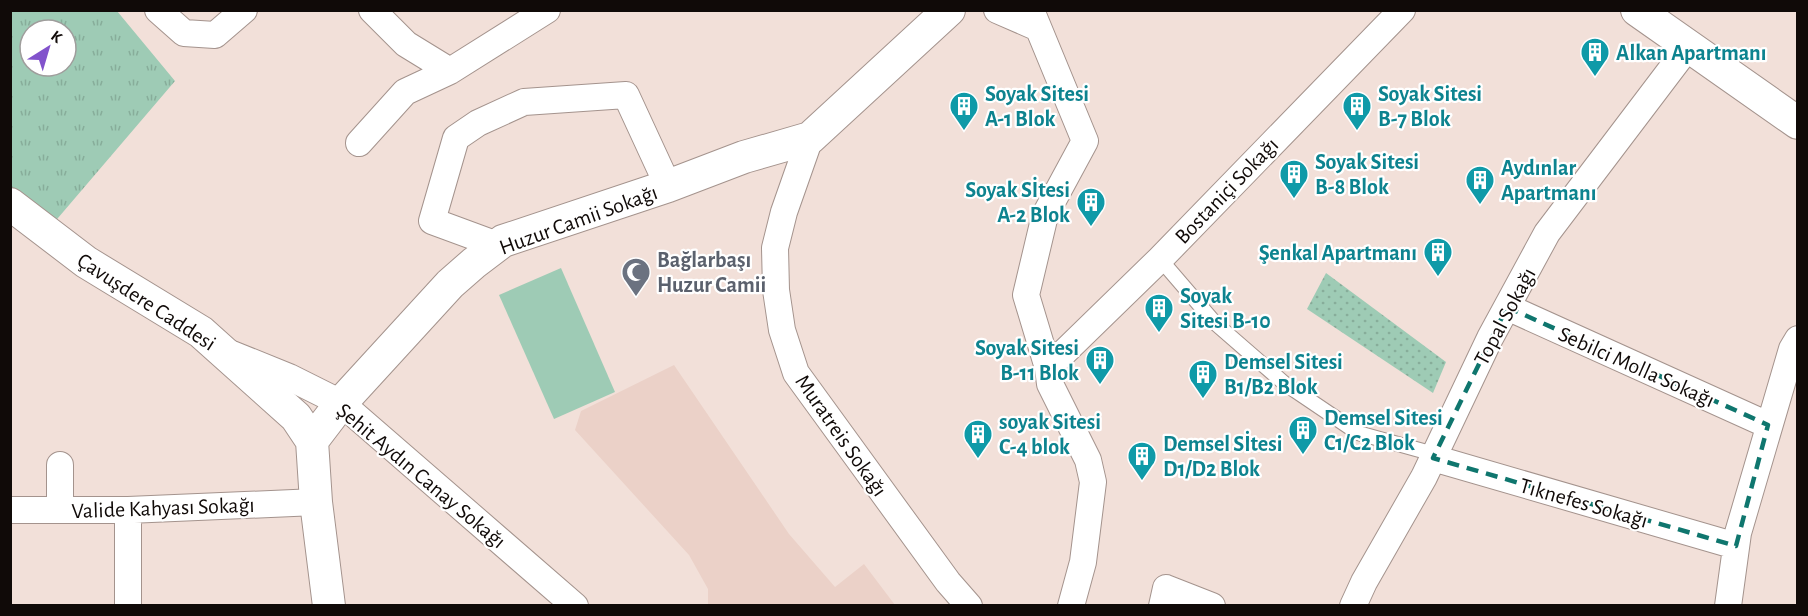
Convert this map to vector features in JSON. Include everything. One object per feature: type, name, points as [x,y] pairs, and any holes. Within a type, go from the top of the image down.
[{"type":"street","points":[[159,10],[184,33],[215,35],[244,10]]},
{"type":"street","points":[[372,10],[406,44],[450,71]]},
{"type":"street","points":[[360,143],[405,92],[450,71],[547,10]]},
{"type":"street","points":[[998,10],[1034,19],[1085,141],[1045,215],[1026,295],[1048,368],[1050,384],[1088,459],[1093,482],[1083,562],[1071,606]]},
{"type":"street","name":"Bostaniçi Sokağı","points":[[1048,368],[1160,259],[1402,10]]},
{"type":"street","points":[[1637,10],[1797,123]]},
{"type":"street","points":[[810,138],[936,15]]},
{"type":"street","name":"Topal Sokağı","points":[[1353,606],[1434,456],[1507,307],[1548,233],[1688,47]]},
{"type":"street","points":[[497,245],[432,221],[456,138],[478,123],[524,102],[626,95],[668,186]]},
{"type":"street","name":"Huzur Camii Sokağı","points":[[312,441],[341,403],[450,284],[503,241],[668,186],[744,157],[810,138]]},
{"type":"street","name":"Muratreis Sokağı","points":[[810,138],[784,212],[775,248],[776,290],[782,330],[796,373],[948,582],[969,606]]},
{"type":"street","name":"Çavuşdere Caddesi","points":[[10,204],[86,262],[201,332],[296,417],[312,441]]},
{"type":"street","name":"Sebilci Molla Sokağı","points":[[1507,307],[1768,425]]},
{"type":"street","points":[[1728,605],[1738,533],[1768,425],[1797,339]]},
{"type":"street","name":"Şehit Aydın Canay Sokağı","points":[[223,351],[289,377],[341,403],[563,602]]},
{"type":"street","points":[[312,441],[316,502],[329,606]]},
{"type":"street","name":"Tıknefes Sokağı","points":[[1434,456],[1736,546]]},
{"type":"street","points":[[60,465],[60,510]]},
{"type":"street","name":"Valide Kahyası Sokağı","points":[[10,510],[128,510],[316,502]]},
{"type":"street","points":[[128,510],[128,606]]},
{"type":"street","points":[[1162,606],[1166,588],[1212,606]]},
{"type":"lane","name":"Tıknefes Sokağı","points":[[1160,259],[1215,323],[1284,383],[1358,433],[1434,456]]},
{"type":"highlighted area","points":[[1507,307],[1768,425],[1736,546],[1433,458]]},
{"type":"shaded area","points":[[674,365],[789,534],[835,587],[864,564],[895,605],[708,605],[708,589],[689,555],[575,430],[581,411]]},
{"type":"green space","points":[[14,10],[117,11],[175,81],[52,225],[11,190],[10,14]]},
{"type":"green space","points":[[561,268],[615,392],[554,419],[499,295]]},
{"type":"green space","points":[[1326,273],[1446,362],[1433,393],[1307,309]]},
{"type":"place","name":"Alkan Apartmanı","points":[[1595,78]]},
{"type":"place","name":"Soyak Sitesi A-1 Blok","points":[[964,132]]},
{"type":"place","name":"Soyak Sitesi B-7 Blok","points":[[1357,132]]},
{"type":"place","name":"Soyak Sitesi B-8 Blok","points":[[1294,200]]},
{"type":"place","name":"Aydınlar Apartmanı","points":[[1480,206]]},
{"type":"place","name":"Soyak Sİtesi A-2 Blok","points":[[1091,228]]},
{"type":"place","name":"Şenkal Apartmanı","points":[[1438,278]]},
{"type":"place","name":"Bağlarbaşı Huzur Camii","points":[[636,298]]},
{"type":"place","name":"Soyak Sitesi B-10","points":[[1159,334]]},
{"type":"place","name":"Soyak Sitesi B-11 Blok","points":[[1100,386]]},
{"type":"place","name":"Demsel Sitesi B1/B2 Blok","points":[[1203,400]]},
{"type":"place","name":"Demsel Sitesi C1/C2 Blok","points":[[1303,456]]},
{"type":"place","name":"soyak Sitesi C-4 blok","points":[[978,460]]},
{"type":"place","name":"Demsel Sİtesi D1/D2 Blok","points":[[1142,482]]}]
